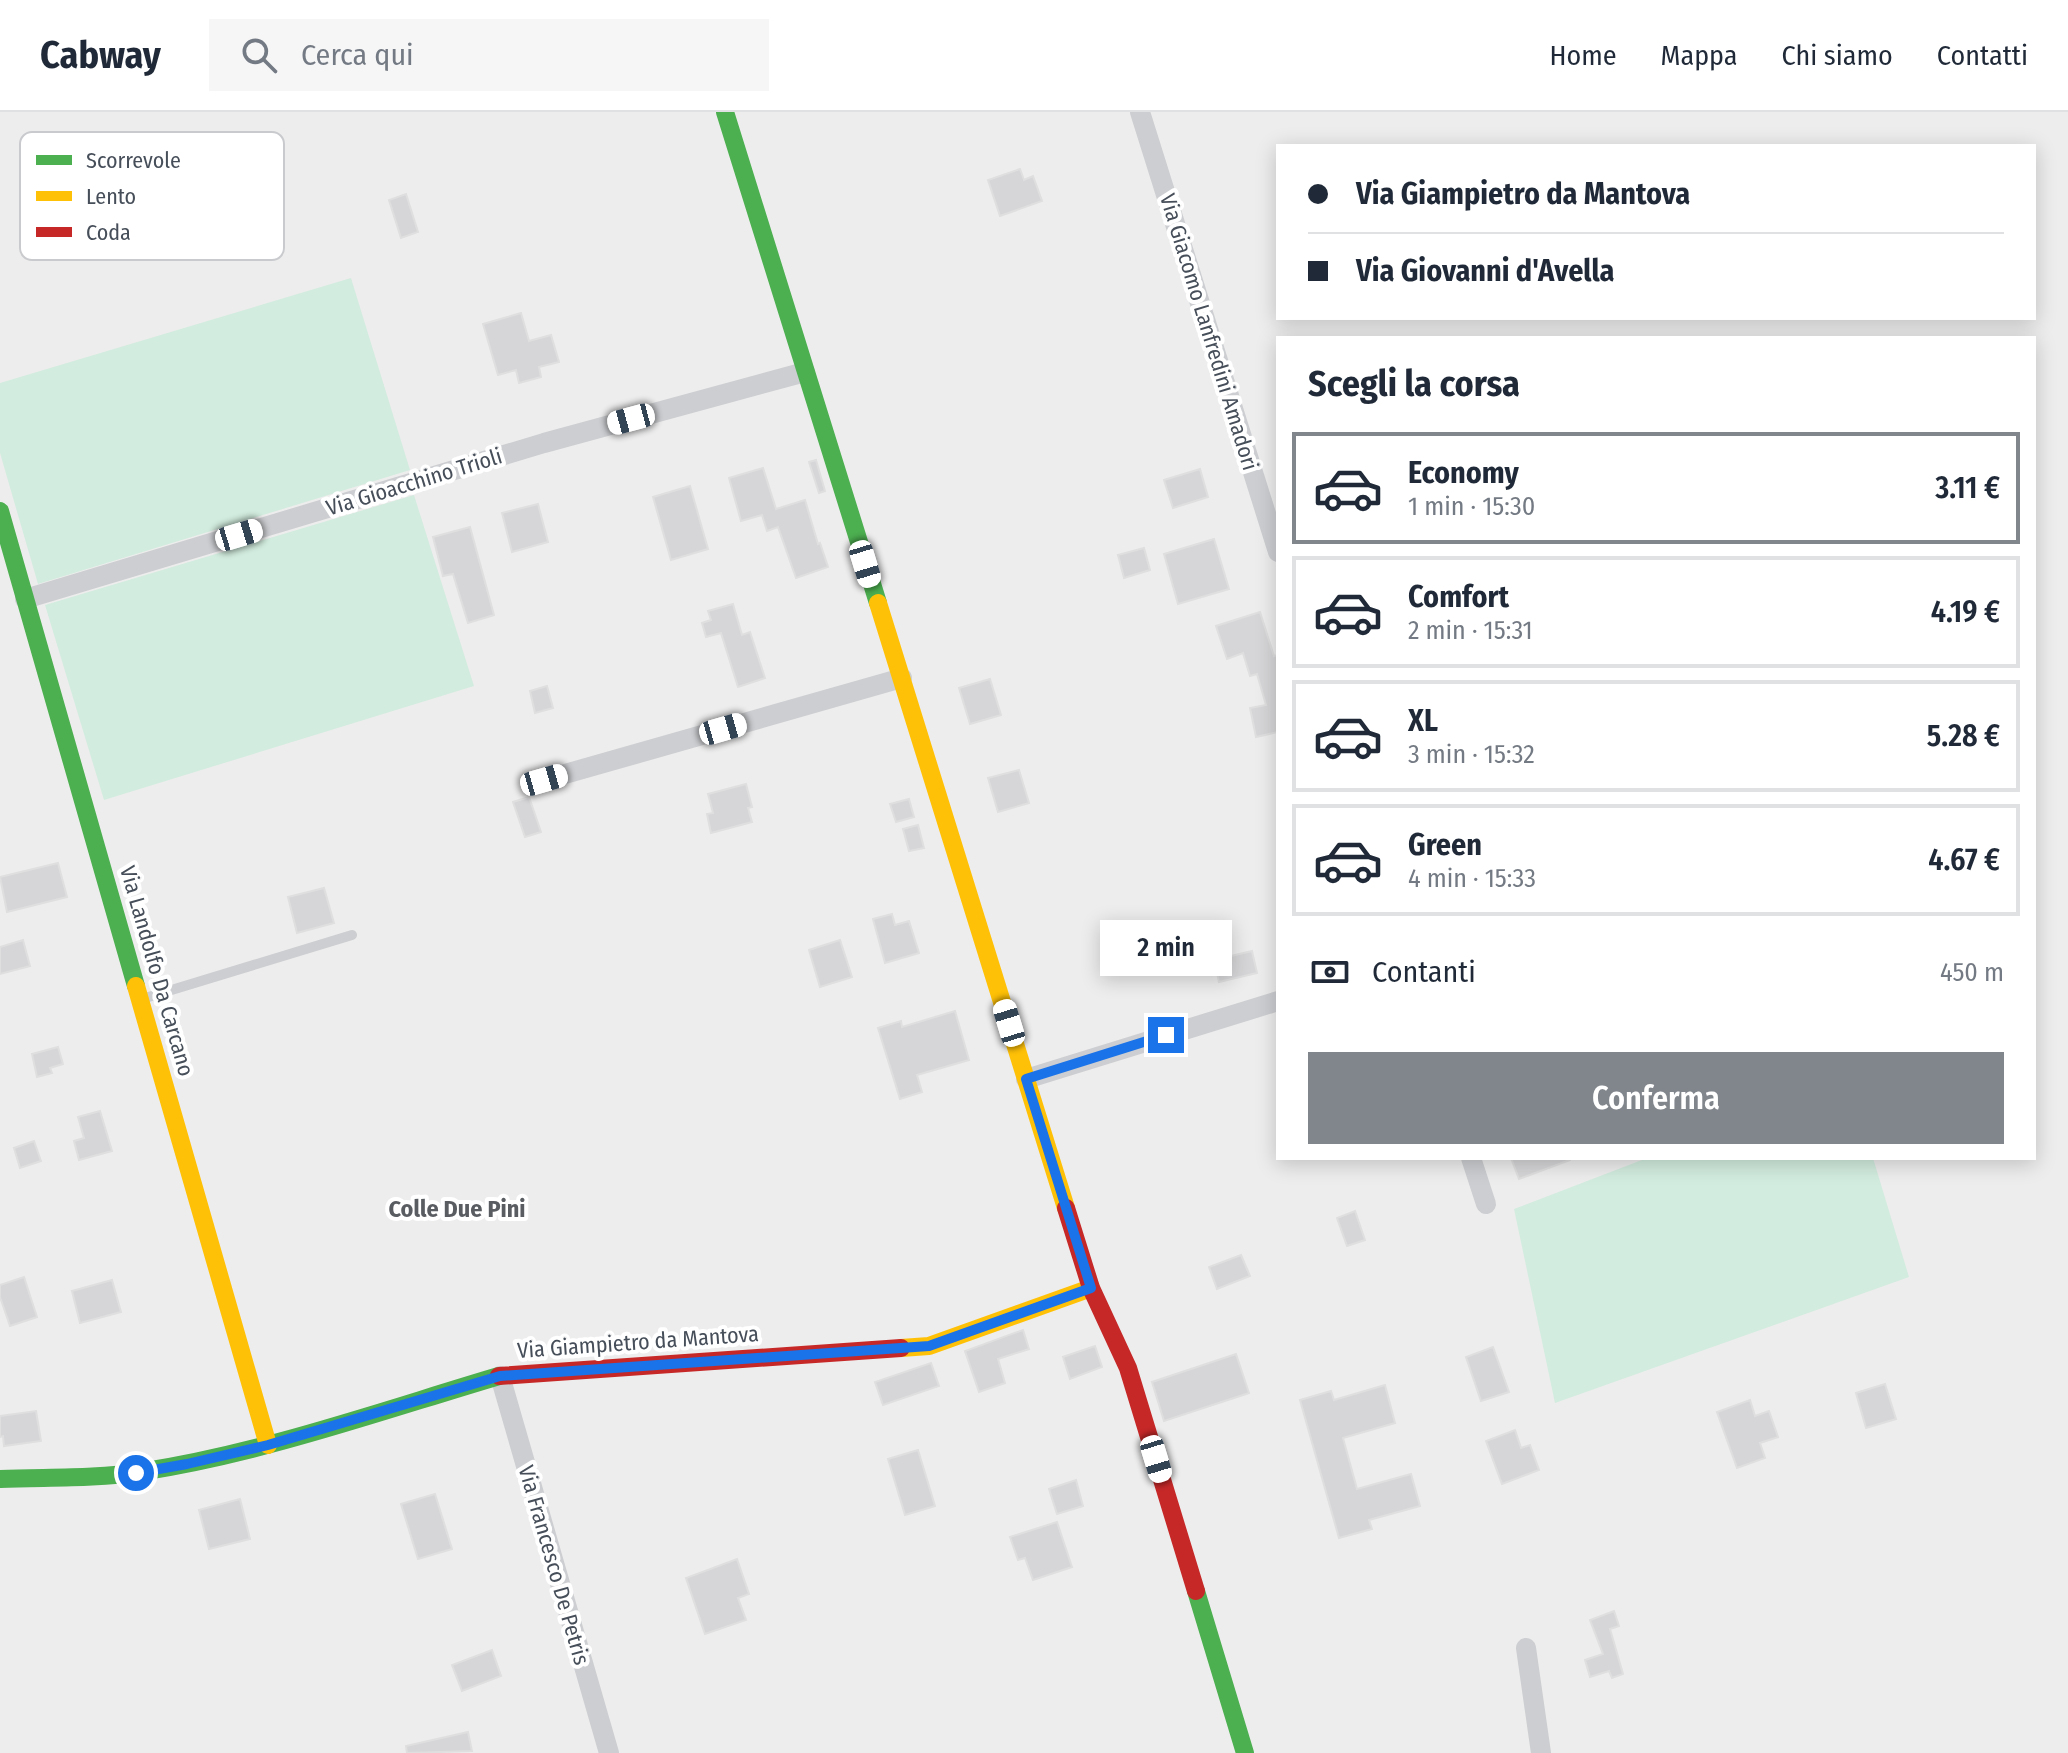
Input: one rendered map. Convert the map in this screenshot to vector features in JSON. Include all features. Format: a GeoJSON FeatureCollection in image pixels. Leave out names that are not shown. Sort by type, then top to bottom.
{"type":"FeatureCollection","features":[{"type":"Feature","properties":{"kind":"street"},"geometry":{"type":"LineString","coordinates":[[725,112],[1091,1288],[1128,1368],[1245,1753]]}},
{"type":"Feature","properties":{"kind":"street","name":"Via Giacomo Lanfredini Amadori"},"geometry":{"type":"LineString","coordinates":[[1140,112],[1276,546]]}},
{"type":"Feature","properties":{"kind":"street","name":"Via Gioacchino Trioli"},"geometry":{"type":"LineString","coordinates":[[25,599],[544,443],[805,372]]}},
{"type":"Feature","properties":{"kind":"street","name":"Via Landolfo Da Carcano"},"geometry":{"type":"LineString","coordinates":[[0,511],[268,1445]]}},
{"type":"Feature","properties":{"kind":"street"},"geometry":{"type":"LineString","coordinates":[[544,780],[902,678]]}},
{"type":"Feature","properties":{"kind":"street"},"geometry":{"type":"LineString","coordinates":[[1026,1079],[1276,1002]]}},
{"type":"Feature","properties":{"kind":"street"},"geometry":{"type":"LineString","coordinates":[[1472,1160],[1486,1204]]}},
{"type":"Feature","properties":{"kind":"street","name":"Via Giampietro da Mantova"},"geometry":{"type":"LineString","coordinates":[[0,1479],[136,1473],[187,1464],[268,1445],[500,1376],[915,1348],[946,1342],[1091,1288]]}},
{"type":"Feature","properties":{"kind":"street","name":"Via Francesco De Petris"},"geometry":{"type":"LineString","coordinates":[[500,1376],[609,1753]]}},
{"type":"Feature","properties":{"kind":"street"},"geometry":{"type":"LineString","coordinates":[[1526,1648],[1541,1753]]}},
{"type":"Feature","properties":{"kind":"lane"},"geometry":{"type":"LineString","coordinates":[[140,999],[352,935]]}},
{"type":"Feature","properties":{"kind":"green space"},"geometry":{"type":"Polygon","coordinates":[[[351,278],[410,470],[38,584],[0,453],[0,383],[351,278]]]}},
{"type":"Feature","properties":{"kind":"green space"},"geometry":{"type":"Polygon","coordinates":[[[414,495],[474,686],[104,800],[45,605],[414,495]]]}},
{"type":"Feature","properties":{"kind":"green space"},"geometry":{"type":"Polygon","coordinates":[[[1642,1160],[1874,1160],[1909,1277],[1555,1403],[1514,1209],[1642,1160]]]}},
{"type":"Feature","properties":{"kind":"building"},"geometry":{"type":"Polygon","coordinates":[[[1020,169],[1024,180],[1033,176],[1042,201],[1000,216],[988,180],[1020,169]]]}},
{"type":"Feature","properties":{"kind":"building"},"geometry":{"type":"Polygon","coordinates":[[[406,194],[418,232],[401,238],[389,200],[406,194]]]}},
{"type":"Feature","properties":{"kind":"building"},"geometry":{"type":"Polygon","coordinates":[[[521,313],[529,341],[551,335],[559,362],[539,367],[541,377],[519,383],[516,370],[498,375],[483,324],[521,313]]]}},
{"type":"Feature","properties":{"kind":"building"},"geometry":{"type":"Polygon","coordinates":[[[816,460],[825,491],[819,493],[809,462],[816,460]]]}},
{"type":"Feature","properties":{"kind":"building"},"geometry":{"type":"Polygon","coordinates":[[[763,468],[776,509],[805,500],[828,567],[796,578],[778,527],[767,531],[762,515],[741,521],[729,478],[763,468]]]}},
{"type":"Feature","properties":{"kind":"building"},"geometry":{"type":"Polygon","coordinates":[[[1200,469],[1208,497],[1173,508],[1164,480],[1200,469]]]}},
{"type":"Feature","properties":{"kind":"building"},"geometry":{"type":"Polygon","coordinates":[[[690,486],[708,549],[671,560],[653,497],[690,486]]]}},
{"type":"Feature","properties":{"kind":"building"},"geometry":{"type":"Polygon","coordinates":[[[538,504],[548,542],[512,552],[502,513],[538,504]]]}},
{"type":"Feature","properties":{"kind":"building"},"geometry":{"type":"Polygon","coordinates":[[[470,527],[494,615],[468,623],[453,574],[443,576],[433,537],[470,527]]]}},
{"type":"Feature","properties":{"kind":"building"},"geometry":{"type":"Polygon","coordinates":[[[1214,539],[1229,589],[1178,604],[1164,554],[1214,539]]]}},
{"type":"Feature","properties":{"kind":"building"},"geometry":{"type":"Polygon","coordinates":[[[1144,548],[1150,570],[1124,578],[1118,555],[1144,548]]]}},
{"type":"Feature","properties":{"kind":"building"},"geometry":{"type":"Polygon","coordinates":[[[733,604],[742,635],[750,632],[765,678],[738,687],[721,633],[706,637],[702,623],[711,620],[708,611],[733,604]]]}},
{"type":"Feature","properties":{"kind":"building"},"geometry":{"type":"Polygon","coordinates":[[[1260,612],[1276,656],[1276,732],[1256,737],[1250,708],[1266,705],[1257,674],[1250,676],[1243,653],[1227,659],[1216,626],[1260,612]]]}},
{"type":"Feature","properties":{"kind":"building"},"geometry":{"type":"Polygon","coordinates":[[[990,679],[1001,715],[970,724],[959,688],[990,679]]]}},
{"type":"Feature","properties":{"kind":"building"},"geometry":{"type":"Polygon","coordinates":[[[547,686],[553,708],[535,713],[530,691],[547,686]]]}},
{"type":"Feature","properties":{"kind":"building"},"geometry":{"type":"Polygon","coordinates":[[[1019,770],[1029,803],[998,812],[988,778],[1019,770]]]}},
{"type":"Feature","properties":{"kind":"building"},"geometry":{"type":"Polygon","coordinates":[[[746,784],[752,822],[711,833],[707,814],[713,813],[708,794],[746,784]]]}},
{"type":"Feature","properties":{"kind":"building"},"geometry":{"type":"Polygon","coordinates":[[[529,797],[541,832],[525,837],[513,802],[529,797]]]}},
{"type":"Feature","properties":{"kind":"building"},"geometry":{"type":"Polygon","coordinates":[[[909,799],[914,817],[896,822],[890,804],[909,799]]]}},
{"type":"Feature","properties":{"kind":"building"},"geometry":{"type":"Polygon","coordinates":[[[918,825],[924,848],[909,851],[903,829],[918,825]]]}},
{"type":"Feature","properties":{"kind":"building"},"geometry":{"type":"Polygon","coordinates":[[[58,863],[67,897],[7,912],[0,877],[58,863]]]}},
{"type":"Feature","properties":{"kind":"building"},"geometry":{"type":"Polygon","coordinates":[[[324,888],[334,923],[297,933],[288,897],[324,888]]]}},
{"type":"Feature","properties":{"kind":"building"},"geometry":{"type":"Polygon","coordinates":[[[892,914],[895,925],[909,921],[919,953],[885,963],[873,919],[892,914]]]}},
{"type":"Feature","properties":{"kind":"building"},"geometry":{"type":"Polygon","coordinates":[[[23,940],[30,966],[0,974],[0,947],[23,940]]]}},
{"type":"Feature","properties":{"kind":"building"},"geometry":{"type":"Polygon","coordinates":[[[840,940],[852,977],[820,987],[809,950],[840,940]]]}},
{"type":"Feature","properties":{"kind":"building"},"geometry":{"type":"Polygon","coordinates":[[[1252,951],[1257,973],[1219,982],[1214,960],[1252,951]]]}},
{"type":"Feature","properties":{"kind":"building"},"geometry":{"type":"Polygon","coordinates":[[[955,1011],[969,1060],[917,1075],[922,1092],[900,1099],[878,1028],[901,1021],[902,1027],[955,1011]]]}},
{"type":"Feature","properties":{"kind":"building"},"geometry":{"type":"Polygon","coordinates":[[[58,1047],[63,1064],[50,1068],[52,1073],[37,1077],[32,1054],[58,1047]]]}},
{"type":"Feature","properties":{"kind":"building"},"geometry":{"type":"Polygon","coordinates":[[[100,1111],[112,1151],[79,1160],[74,1141],[84,1138],[78,1117],[100,1111]]]}},
{"type":"Feature","properties":{"kind":"building"},"geometry":{"type":"Polygon","coordinates":[[[34,1141],[41,1161],[20,1168],[14,1148],[34,1141]]]}},
{"type":"Feature","properties":{"kind":"building"},"geometry":{"type":"Polygon","coordinates":[[[1512,1160],[1570,1160],[1519,1179],[1512,1160]]]}},
{"type":"Feature","properties":{"kind":"building"},"geometry":{"type":"Polygon","coordinates":[[[1355,1211],[1365,1240],[1347,1246],[1337,1218],[1355,1211]]]}},
{"type":"Feature","properties":{"kind":"building"},"geometry":{"type":"Polygon","coordinates":[[[1241,1255],[1250,1276],[1217,1289],[1209,1267],[1241,1255]]]}},
{"type":"Feature","properties":{"kind":"building"},"geometry":{"type":"Polygon","coordinates":[[[24,1277],[37,1317],[10,1326],[0,1297],[0,1285],[24,1277]]]}},
{"type":"Feature","properties":{"kind":"building"},"geometry":{"type":"Polygon","coordinates":[[[112,1280],[121,1312],[80,1323],[72,1291],[112,1280]]]}},
{"type":"Feature","properties":{"kind":"building"},"geometry":{"type":"Polygon","coordinates":[[[1023,1330],[1029,1349],[998,1359],[1005,1383],[979,1392],[965,1351],[1023,1330]]]}},
{"type":"Feature","properties":{"kind":"building"},"geometry":{"type":"Polygon","coordinates":[[[1095,1346],[1102,1367],[1070,1379],[1063,1357],[1095,1346]]]}},
{"type":"Feature","properties":{"kind":"building"},"geometry":{"type":"Polygon","coordinates":[[[1493,1347],[1509,1392],[1481,1401],[1466,1357],[1493,1347]]]}},
{"type":"Feature","properties":{"kind":"building"},"geometry":{"type":"Polygon","coordinates":[[[1236,1354],[1249,1393],[1164,1421],[1152,1382],[1236,1354]]]}},
{"type":"Feature","properties":{"kind":"building"},"geometry":{"type":"Polygon","coordinates":[[[931,1363],[939,1386],[883,1405],[875,1382],[931,1363]]]}},
{"type":"Feature","properties":{"kind":"building"},"geometry":{"type":"Polygon","coordinates":[[[1885,1384],[1896,1419],[1866,1428],[1856,1393],[1885,1384]]]}},
{"type":"Feature","properties":{"kind":"building"},"geometry":{"type":"Polygon","coordinates":[[[1385,1385],[1395,1423],[1343,1438],[1357,1489],[1411,1474],[1420,1506],[1369,1520],[1372,1529],[1339,1538],[1300,1400],[1331,1391],[1334,1400],[1385,1385]]]}},
{"type":"Feature","properties":{"kind":"building"},"geometry":{"type":"Polygon","coordinates":[[[1750,1400],[1755,1416],[1769,1411],[1778,1437],[1760,1443],[1765,1458],[1737,1468],[1717,1412],[1750,1400]]]}},
{"type":"Feature","properties":{"kind":"building"},"geometry":{"type":"Polygon","coordinates":[[[36,1411],[41,1441],[4,1446],[3,1436],[0,1437],[0,1416],[36,1411]]]}},
{"type":"Feature","properties":{"kind":"building"},"geometry":{"type":"Polygon","coordinates":[[[1515,1430],[1521,1448],[1530,1445],[1539,1470],[1502,1484],[1486,1441],[1515,1430]]]}},
{"type":"Feature","properties":{"kind":"building"},"geometry":{"type":"Polygon","coordinates":[[[918,1450],[935,1506],[905,1515],[888,1459],[918,1450]]]}},
{"type":"Feature","properties":{"kind":"building"},"geometry":{"type":"Polygon","coordinates":[[[1076,1480],[1083,1506],[1057,1514],[1049,1489],[1076,1480]]]}},
{"type":"Feature","properties":{"kind":"building"},"geometry":{"type":"Polygon","coordinates":[[[435,1494],[452,1549],[418,1559],[401,1504],[435,1494]]]}},
{"type":"Feature","properties":{"kind":"building"},"geometry":{"type":"Polygon","coordinates":[[[240,1499],[250,1539],[209,1549],[199,1510],[240,1499]]]}},
{"type":"Feature","properties":{"kind":"building"},"geometry":{"type":"Polygon","coordinates":[[[1057,1522],[1072,1567],[1033,1580],[1025,1558],[1018,1560],[1010,1537],[1057,1522]]]}},
{"type":"Feature","properties":{"kind":"building"},"geometry":{"type":"Polygon","coordinates":[[[737,1559],[749,1594],[738,1598],[746,1620],[705,1634],[686,1578],[737,1559]]]}},
{"type":"Feature","properties":{"kind":"building"},"geometry":{"type":"Polygon","coordinates":[[[1614,1611],[1619,1626],[1610,1629],[1623,1674],[1612,1678],[1609,1671],[1590,1677],[1585,1660],[1603,1654],[1590,1620],[1614,1611]]]}},
{"type":"Feature","properties":{"kind":"building"},"geometry":{"type":"Polygon","coordinates":[[[492,1650],[501,1676],[462,1691],[452,1665],[492,1650]]]}},
{"type":"Feature","properties":{"kind":"building"},"geometry":{"type":"Polygon","coordinates":[[[468,1732],[472,1751],[407,1753],[406,1746],[468,1732]]]}},
{"type":"Feature","properties":{"kind":"traffic: fast"},"geometry":{"type":"LineString","coordinates":[[725,112],[878,603]]}},
{"type":"Feature","properties":{"kind":"traffic: fast"},"geometry":{"type":"LineString","coordinates":[[0,511],[136,986]]}},
{"type":"Feature","properties":{"kind":"traffic: fast"},"geometry":{"type":"LineString","coordinates":[[0,1479],[106,1476],[186,1464],[321,1430],[499,1376]]}},
{"type":"Feature","properties":{"kind":"traffic: fast"},"geometry":{"type":"LineString","coordinates":[[1196,1591],[1245,1753]]}},
{"type":"Feature","properties":{"kind":"traffic: slow"},"geometry":{"type":"LineString","coordinates":[[878,603],[1066,1208]]}},
{"type":"Feature","properties":{"kind":"traffic: slow"},"geometry":{"type":"LineString","coordinates":[[136,986],[268,1445]]}},
{"type":"Feature","properties":{"kind":"traffic: slow"},"geometry":{"type":"LineString","coordinates":[[901,1348],[929,1346],[1091,1288]]}},
{"type":"Feature","properties":{"kind":"traffic: jam"},"geometry":{"type":"LineString","coordinates":[[1066,1208],[1091,1288],[1128,1368],[1196,1591]]}},
{"type":"Feature","properties":{"kind":"traffic: jam"},"geometry":{"type":"LineString","coordinates":[[499,1376],[901,1348]]}},
{"type":"Feature","properties":{"kind":"district","name":"Colle Due Pini"},"geometry":{"type":"Point","coordinates":[457,1209]}},
{"type":"Feature","properties":{"kind":"route"},"geometry":{"type":"LineString","coordinates":[[136,1473],[268,1445],[500,1376],[929,1346],[1091,1288],[1026,1079],[1166,1035]]}}]}
